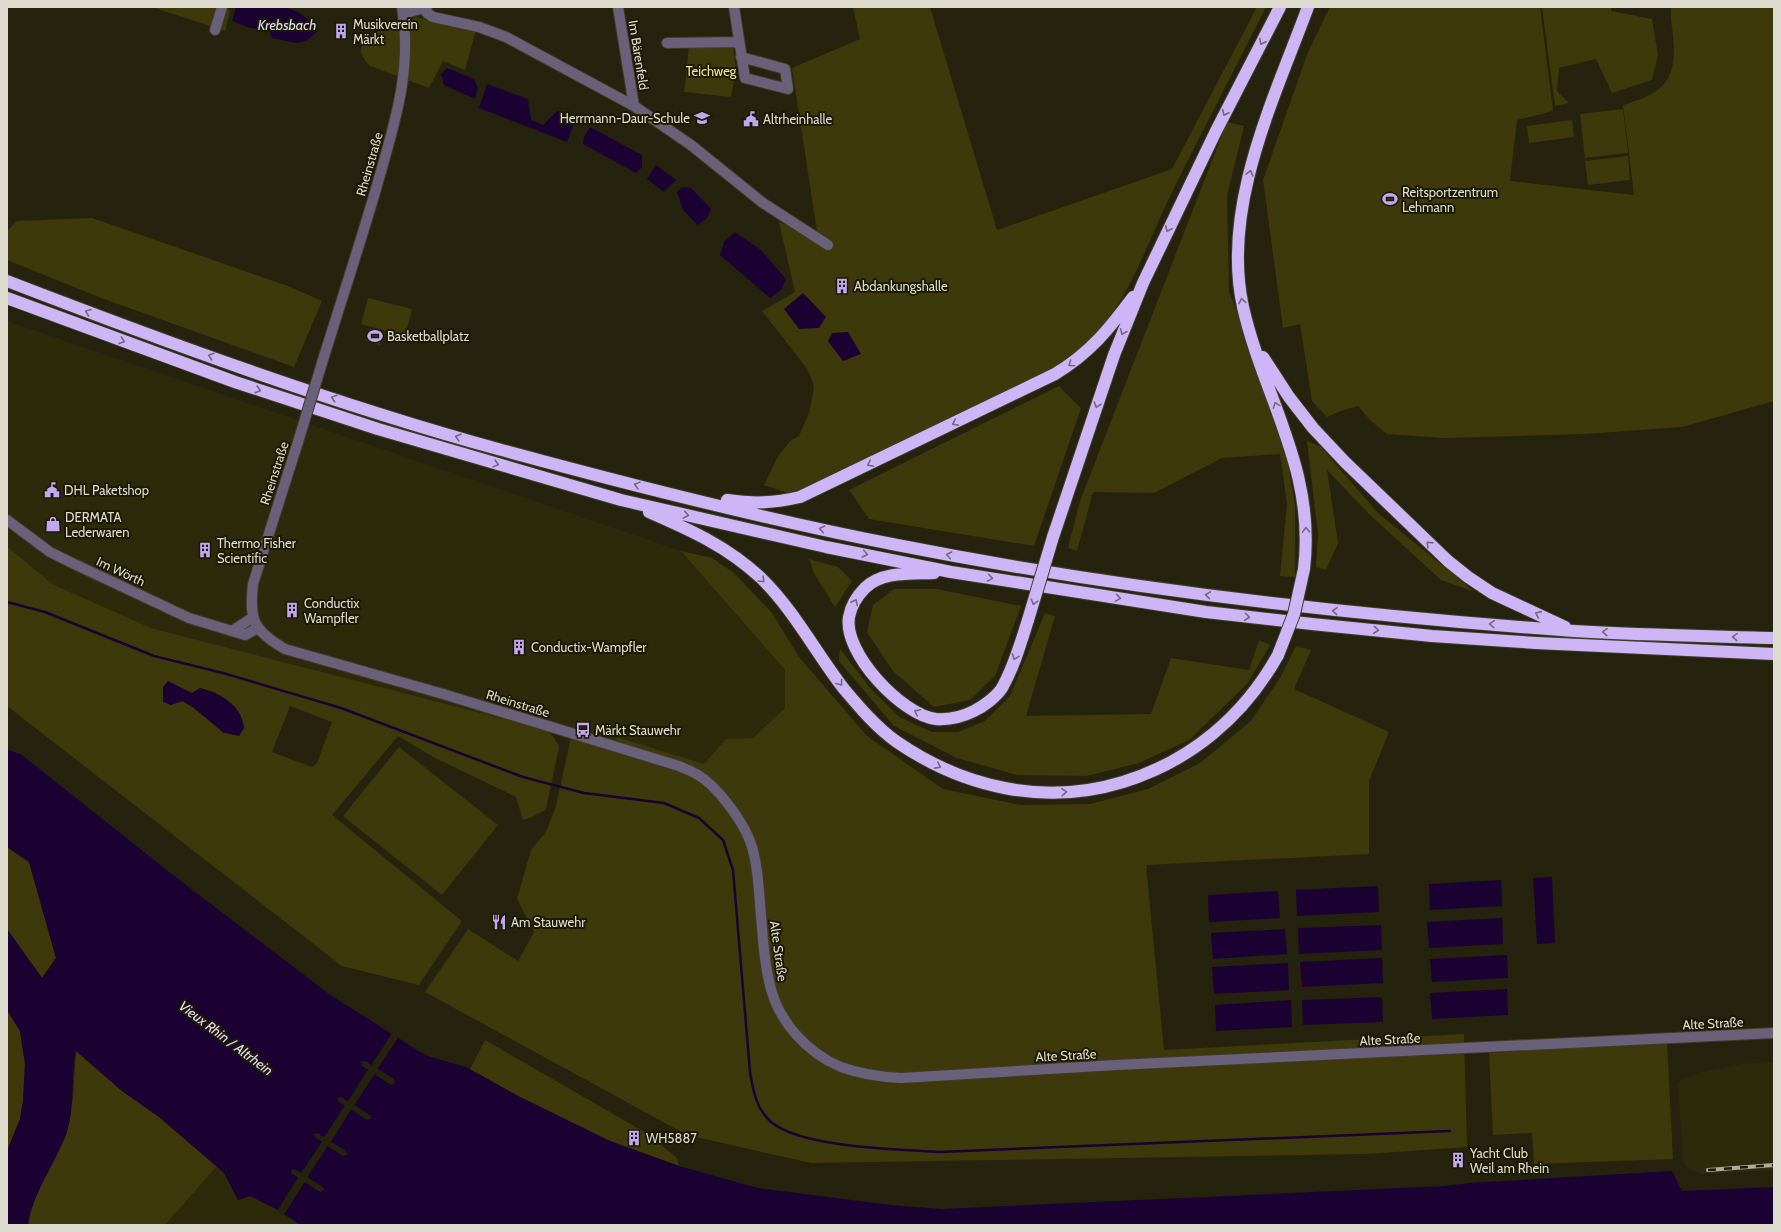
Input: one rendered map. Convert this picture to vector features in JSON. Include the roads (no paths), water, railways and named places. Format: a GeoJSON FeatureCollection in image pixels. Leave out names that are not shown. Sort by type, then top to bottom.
{"type":"FeatureCollection","features":[{"type":"Feature","properties":{"kind":"highway"},"geometry":{"type":"LineString","coordinates":[[952,572],[895,575],[882,578],[866,587],[855,601],[849,618],[851,634],[857,650],[881,683],[894,697],[907,707],[935,719],[950,719],[964,716],[980,708],[1001,688],[1012,665],[1028,620],[1053,537],[1114,355],[1143,283],[1216,131],[1280,7]]}},
{"type":"Feature","properties":{"kind":"highway"},"geometry":{"type":"LineString","coordinates":[[621,500],[700,534],[732,555],[762,579],[799,626],[844,688],[870,718],[897,741],[950,773],[1002,788],[1030,792],[1057,793],[1080,791],[1116,784],[1138,777],[1164,766],[1189,752],[1212,736],[1233,717],[1251,696],[1278,654],[1294,614],[1304,569],[1307,532],[1299,475],[1284,426],[1251,339],[1238,274],[1239,232],[1245,191],[1265,122],[1308,7]]}},
{"type":"Feature","properties":{"kind":"highway"},"geometry":{"type":"LineString","coordinates":[[7,281],[128,328],[386,415],[495,448],[688,498],[804,526],[896,545],[1117,583],[1316,609],[1573,631],[1774,638]]}},
{"type":"Feature","properties":{"kind":"highway"},"geometry":{"type":"LineString","coordinates":[[688,498],[752,503],[777,503],[800,497],[821,488],[1049,377],[1072,363],[1100,338],[1143,283]]}},
{"type":"Feature","properties":{"kind":"highway"},"geometry":{"type":"LineString","coordinates":[[7,298],[242,384],[378,429],[621,500],[796,540],[952,572],[1206,612],[1319,625],[1432,636],[1536,643],[1774,654]]}},
{"type":"Feature","properties":{"kind":"highway"},"geometry":{"type":"LineString","coordinates":[[1251,339],[1289,397],[1313,428],[1345,462],[1430,546],[1468,577],[1511,603],[1573,631]]}},
{"type":"Feature","properties":{"kind":"street"},"geometry":{"type":"LineString","coordinates":[[215,30],[222,7]]}},
{"type":"Feature","properties":{"kind":"street","name":"Im Bärenfeld"},"geometry":{"type":"LineString","coordinates":[[618,7],[634,106]]}},
{"type":"Feature","properties":{"kind":"street"},"geometry":{"type":"LineString","coordinates":[[734,7],[741,57],[745,78],[788,89],[785,69],[741,57]]}},
{"type":"Feature","properties":{"kind":"street"},"geometry":{"type":"LineString","coordinates":[[402,11],[426,8],[427,13],[433,17],[479,27],[506,37],[634,106],[691,145],[763,203],[828,245]]}},
{"type":"Feature","properties":{"kind":"street","name":"Rheinstraße"},"geometry":{"type":"LineString","coordinates":[[402,11],[404,69],[399,109],[370,209],[253,584],[250,605],[252,618],[267,639],[284,649],[443,694],[567,732]]}},
{"type":"Feature","properties":{"kind":"street"},"geometry":{"type":"LineString","coordinates":[[667,43],[739,42]]}},
{"type":"Feature","properties":{"kind":"street","name":"Im Wörth"},"geometry":{"type":"LineString","coordinates":[[7,520],[50,552],[189,618],[214,627],[245,635],[258,628]]}},
{"type":"Feature","properties":{"kind":"street"},"geometry":{"type":"LineString","coordinates":[[232,631],[252,618]]}},
{"type":"Feature","properties":{"kind":"street","name":"Alte Straße"},"geometry":{"type":"LineString","coordinates":[[567,732],[686,769],[699,775],[728,805],[742,824],[750,843],[760,897],[765,960],[770,986],[776,1002],[786,1021],[810,1048],[841,1067],[859,1072],[878,1076],[901,1078],[1116,1065],[1774,1033]]}},
{"type":"Feature","properties":{"kind":"water","name":"Krebsbach"},"geometry":{"type":"Polygon","coordinates":[[[236,7],[284,7],[305,17],[318,31],[312,37],[297,43],[272,38],[269,30],[250,28],[232,21],[236,7]]]}},
{"type":"Feature","properties":{"kind":"water"},"geometry":{"type":"Polygon","coordinates":[[[447,68],[474,79],[478,88],[475,99],[444,85],[441,74],[447,68]]]}},
{"type":"Feature","properties":{"kind":"water"},"geometry":{"type":"Polygon","coordinates":[[[487,84],[528,99],[531,120],[543,125],[557,111],[577,117],[567,142],[479,108],[487,84]]]}},
{"type":"Feature","properties":{"kind":"water"},"geometry":{"type":"Polygon","coordinates":[[[590,127],[642,155],[642,167],[636,173],[583,144],[584,137],[590,127]]]}},
{"type":"Feature","properties":{"kind":"water"},"geometry":{"type":"Polygon","coordinates":[[[656,165],[676,180],[664,192],[647,179],[656,165]]]}},
{"type":"Feature","properties":{"kind":"water"},"geometry":{"type":"Polygon","coordinates":[[[682,187],[691,188],[711,209],[707,218],[698,225],[683,210],[677,192],[682,187]]]}},
{"type":"Feature","properties":{"kind":"water"},"geometry":{"type":"Polygon","coordinates":[[[735,232],[761,250],[786,279],[781,290],[770,298],[720,255],[724,242],[735,232]]]}},
{"type":"Feature","properties":{"kind":"water"},"geometry":{"type":"Polygon","coordinates":[[[803,293],[826,317],[819,328],[799,329],[784,309],[803,293]]]}},
{"type":"Feature","properties":{"kind":"water"},"geometry":{"type":"Polygon","coordinates":[[[848,332],[861,354],[843,361],[828,341],[832,333],[848,332]]]}},
{"type":"Feature","properties":{"kind":"water"},"geometry":{"type":"Polygon","coordinates":[[[168,681],[192,693],[200,688],[223,697],[235,707],[242,720],[244,728],[239,736],[224,733],[194,708],[183,701],[171,705],[163,702],[163,687],[168,681]]]}},
{"type":"Feature","properties":{"kind":"water","name":"Vieux Rhin / Altrhein"},"geometry":{"type":"Polygon","coordinates":[[[7,749],[22,755],[169,872],[329,994],[417,1050],[428,1056],[466,1067],[520,1097],[610,1141],[679,1166],[758,1188],[890,1205],[942,1209],[1444,1186],[1470,1183],[1672,1171],[1682,1191],[1774,1187],[1774,1225],[300,1225],[278,1210],[250,1196],[238,1200],[224,1173],[159,1117],[122,1091],[76,1051],[73,1072],[71,1116],[65,1137],[34,1202],[28,1225],[7,1225],[7,1151],[20,1119],[23,1101],[25,1064],[20,1031],[7,1010],[7,929],[42,978],[56,958],[29,862],[7,847],[7,749]],[[365,1061],[361,1062],[362,1066],[391,1085],[395,1083],[394,1079],[365,1061]],[[341,1097],[338,1098],[338,1101],[367,1120],[371,1119],[370,1115],[341,1097]],[[317,1133],[314,1134],[315,1137],[343,1156],[347,1155],[346,1151],[317,1133]],[[294,1169],[291,1170],[291,1173],[320,1192],[324,1190],[323,1187],[294,1169]]]}},
{"type":"Feature","properties":{"kind":"water"},"geometry":{"type":"Polygon","coordinates":[[[1552,877],[1555,943],[1537,944],[1533,878],[1552,877]]]}},
{"type":"Feature","properties":{"kind":"water"},"geometry":{"type":"Polygon","coordinates":[[[1501,880],[1502,906],[1430,910],[1429,884],[1501,880]]]}},
{"type":"Feature","properties":{"kind":"water"},"geometry":{"type":"Polygon","coordinates":[[[1378,886],[1379,912],[1297,916],[1296,890],[1378,886]]]}},
{"type":"Feature","properties":{"kind":"water"},"geometry":{"type":"Polygon","coordinates":[[[1278,891],[1280,918],[1209,922],[1208,895],[1278,891]]]}},
{"type":"Feature","properties":{"kind":"water"},"geometry":{"type":"Polygon","coordinates":[[[1502,918],[1503,944],[1429,948],[1427,922],[1502,918]]]}},
{"type":"Feature","properties":{"kind":"water"},"geometry":{"type":"Polygon","coordinates":[[[1381,925],[1382,950],[1299,954],[1298,928],[1381,925]]]}},
{"type":"Feature","properties":{"kind":"water"},"geometry":{"type":"Polygon","coordinates":[[[1285,929],[1287,954],[1213,959],[1211,933],[1285,929]]]}},
{"type":"Feature","properties":{"kind":"water"},"geometry":{"type":"Polygon","coordinates":[[[1507,955],[1508,978],[1432,982],[1430,959],[1507,955]]]}},
{"type":"Feature","properties":{"kind":"water"},"geometry":{"type":"Polygon","coordinates":[[[1382,958],[1383,983],[1302,987],[1300,962],[1382,958]]]}},
{"type":"Feature","properties":{"kind":"water"},"geometry":{"type":"Polygon","coordinates":[[[1288,963],[1289,990],[1214,994],[1212,967],[1288,963]]]}},
{"type":"Feature","properties":{"kind":"water"},"geometry":{"type":"Polygon","coordinates":[[[1507,989],[1508,1015],[1432,1019],[1430,993],[1507,989]]]}},
{"type":"Feature","properties":{"kind":"water"},"geometry":{"type":"Polygon","coordinates":[[[1382,997],[1383,1022],[1303,1025],[1302,1000],[1382,997]]]}},
{"type":"Feature","properties":{"kind":"water"},"geometry":{"type":"Polygon","coordinates":[[[1291,1000],[1292,1027],[1216,1031],[1215,1005],[1291,1000]]]}},
{"type":"Feature","properties":{"kind":"waterway"},"geometry":{"type":"LineString","coordinates":[[7,602],[45,612],[154,656],[223,673],[341,708],[523,777],[584,793],[664,803],[699,818],[723,840],[733,870],[750,1072],[754,1092],[756,1099],[766,1117],[771,1122],[786,1131],[805,1137],[851,1146],[939,1152],[1450,1131]]}},
{"type":"Feature","properties":{"kind":"railway"},"geometry":{"type":"LineString","coordinates":[[1708,1170],[1774,1165]]}},
{"type":"Feature","properties":{"kind":"place","name":"Musikverein Märkt"},"geometry":{"type":"Point","coordinates":[341,31]}},
{"type":"Feature","properties":{"kind":"place","name":"Herrmann-Daur-Schule"},"geometry":{"type":"Point","coordinates":[702,118]}},
{"type":"Feature","properties":{"kind":"place","name":"Altrheinhalle"},"geometry":{"type":"Point","coordinates":[751,119]}},
{"type":"Feature","properties":{"kind":"place","name":"Reitsportzentrum Lehmann"},"geometry":{"type":"Point","coordinates":[1390,199]}},
{"type":"Feature","properties":{"kind":"place","name":"Abdankungshalle"},"geometry":{"type":"Point","coordinates":[842,286]}},
{"type":"Feature","properties":{"kind":"place","name":"Basketballplatz"},"geometry":{"type":"Point","coordinates":[375,336]}},
{"type":"Feature","properties":{"kind":"place","name":"DHL Paketshop"},"geometry":{"type":"Point","coordinates":[52,490]}},
{"type":"Feature","properties":{"kind":"place","name":"DERMATA Lederwaren"},"geometry":{"type":"Point","coordinates":[53,524]}},
{"type":"Feature","properties":{"kind":"place","name":"Thermo Fisher Scientific"},"geometry":{"type":"Point","coordinates":[205,550]}},
{"type":"Feature","properties":{"kind":"place","name":"Conductix Wampfler"},"geometry":{"type":"Point","coordinates":[292,610]}},
{"type":"Feature","properties":{"kind":"place","name":"Conductix-Wampfler"},"geometry":{"type":"Point","coordinates":[519,647]}},
{"type":"Feature","properties":{"kind":"place","name":"Märkt Stauwehr"},"geometry":{"type":"Point","coordinates":[583,730]}},
{"type":"Feature","properties":{"kind":"place","name":"Am Stauwehr"},"geometry":{"type":"Point","coordinates":[499,922]}},
{"type":"Feature","properties":{"kind":"place","name":"WH5887"},"geometry":{"type":"Point","coordinates":[634,1138]}},
{"type":"Feature","properties":{"kind":"place","name":"Yacht Club Weil am Rhein"},"geometry":{"type":"Point","coordinates":[1458,1160]}},
{"type":"Feature","properties":{"kind":"park label","name":"Teichweg"},"geometry":{"type":"Point","coordinates":[711,71]}}]}
